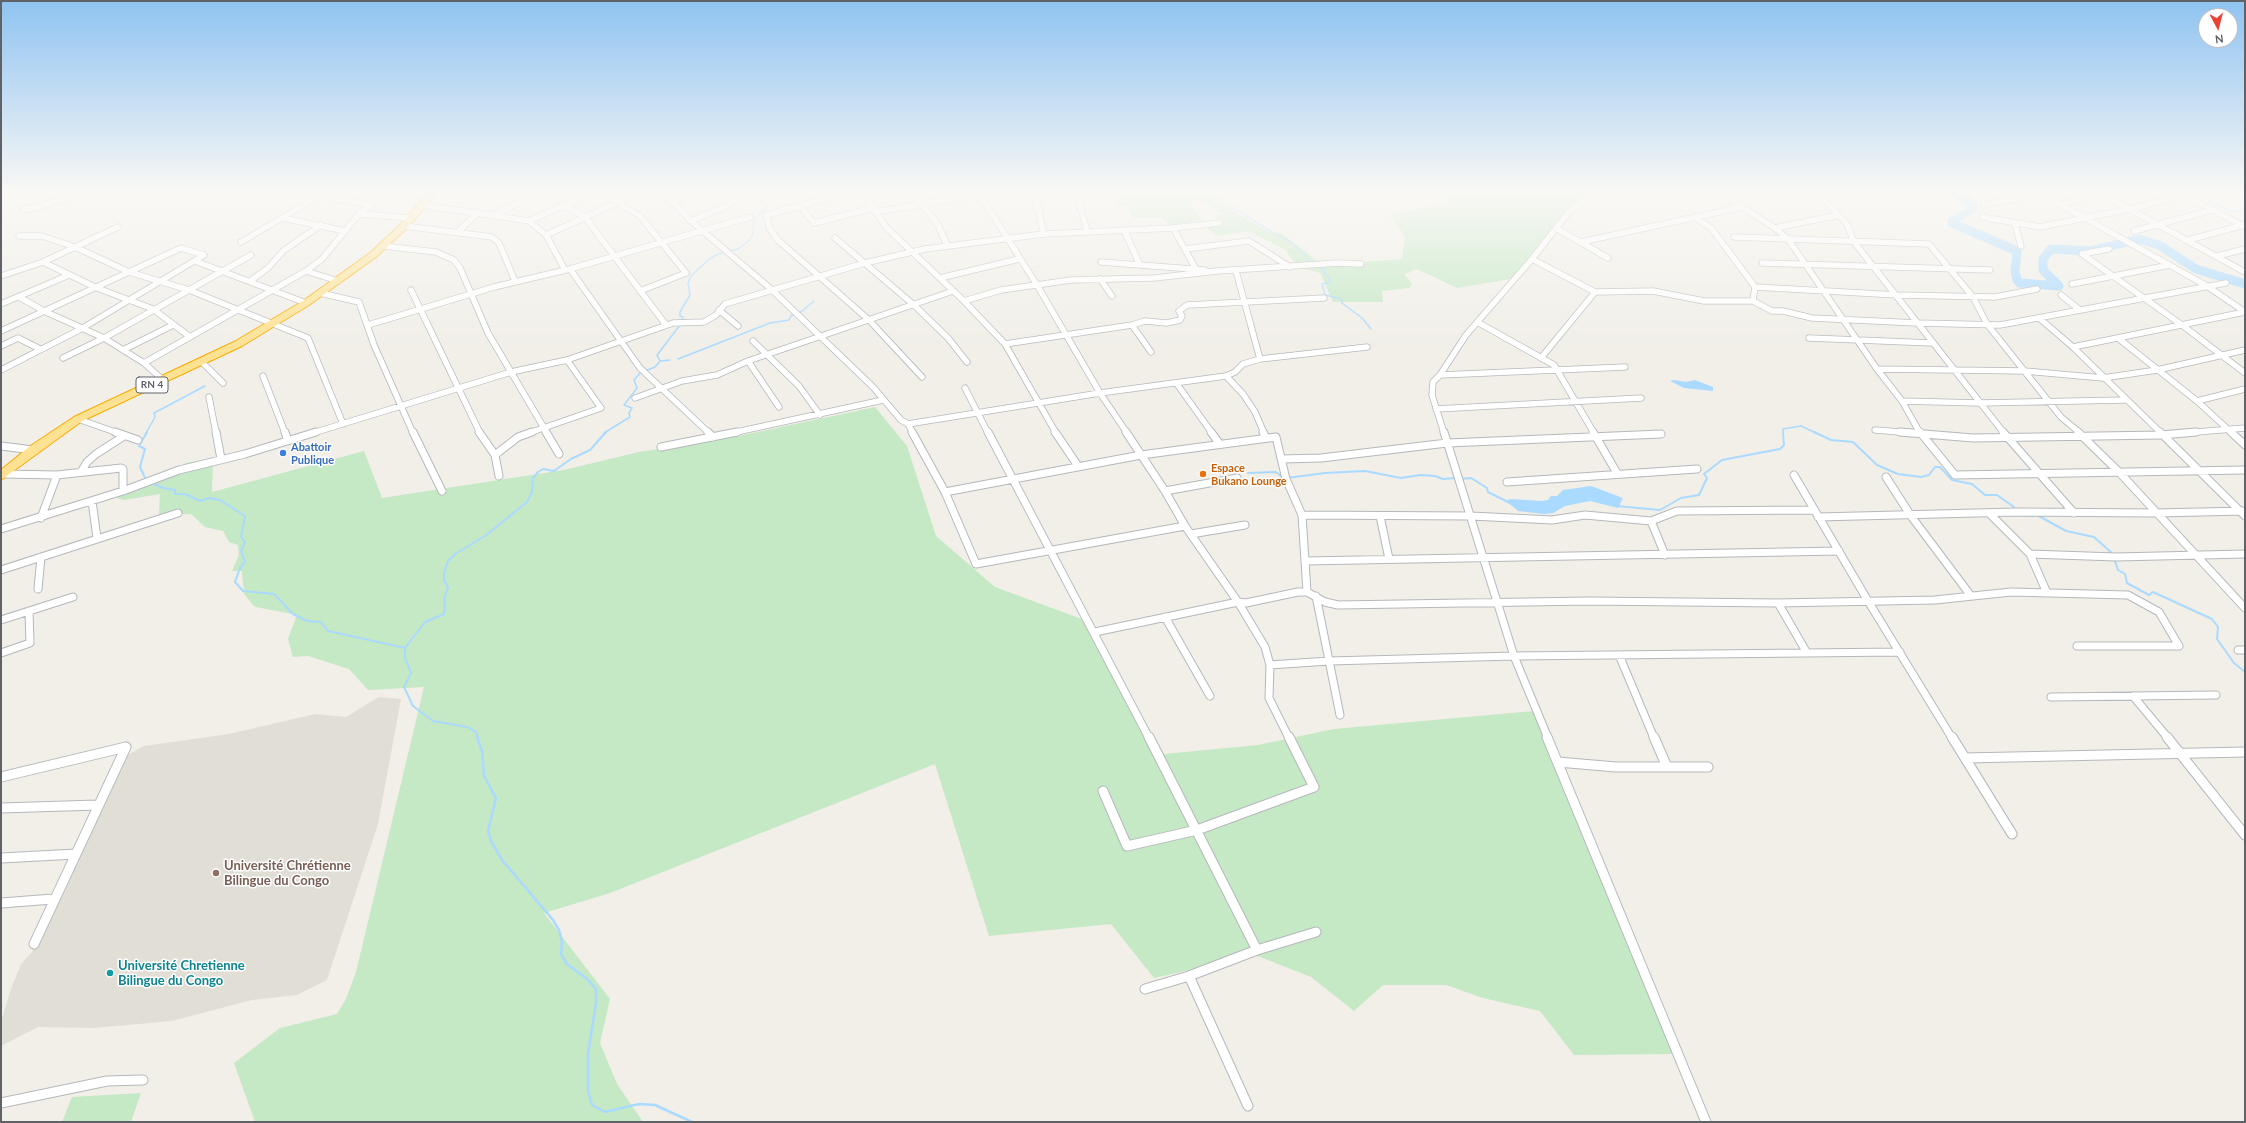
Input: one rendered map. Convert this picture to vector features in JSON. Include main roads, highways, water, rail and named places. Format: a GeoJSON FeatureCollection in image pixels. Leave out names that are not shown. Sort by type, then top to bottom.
{"type":"FeatureCollection","features":[{"type":"Feature","properties":{"kind":"highway","name":"RN 4"},"geometry":{"type":"LineString","coordinates":[[2,475],[33,450],[78,419],[202,362],[274,323],[338,281],[384,244]]}},
{"type":"Feature","properties":{"kind":"water"},"geometry":{"type":"Polygon","coordinates":[[[1674,380],[1686,382],[1695,380],[1713,387],[1713,391],[1684,388],[1670,381],[1674,380]]]}},
{"type":"Feature","properties":{"kind":"water"},"geometry":{"type":"Polygon","coordinates":[[[1591,486],[1623,498],[1618,508],[1590,501],[1565,506],[1553,513],[1544,514],[1518,511],[1506,501],[1510,499],[1548,500],[1551,496],[1557,496],[1563,490],[1591,486]]]}},
{"type":"Feature","properties":{"kind":"waterway"},"geometry":{"type":"LineString","coordinates":[[682,321],[683,317],[680,316],[680,312],[690,295],[688,283],[691,276],[708,260],[718,254],[738,249],[744,244]]}},
{"type":"Feature","properties":{"kind":"waterway"},"geometry":{"type":"LineString","coordinates":[[1293,244],[1313,264]]}},
{"type":"Feature","properties":{"kind":"waterway"},"geometry":{"type":"LineString","coordinates":[[2002,244],[2017,251],[2015,271],[2017,280],[2020,283],[2059,286],[2043,270],[2043,259],[2051,249],[2090,251],[2117,244]]}},
{"type":"Feature","properties":{"kind":"waterway"},"geometry":{"type":"LineString","coordinates":[[2157,244],[2196,269],[2245,284]]}},
{"type":"Feature","properties":{"kind":"waterway"},"geometry":{"type":"LineString","coordinates":[[1317,266],[1322,269],[1331,282],[1322,284],[1325,295],[1341,299],[1342,303],[1362,318],[1371,329]]}},
{"type":"Feature","properties":{"kind":"waterway"},"geometry":{"type":"LineString","coordinates":[[678,359],[770,323],[789,320],[791,316],[801,312],[814,301]]}},
{"type":"Feature","properties":{"kind":"waterway"},"geometry":{"type":"LineString","coordinates":[[660,361],[657,355],[680,325]]}},
{"type":"Feature","properties":{"kind":"waterway"},"geometry":{"type":"LineString","coordinates":[[660,361],[670,360]]}},
{"type":"Feature","properties":{"kind":"waterway"},"geometry":{"type":"LineString","coordinates":[[604,433],[630,417],[629,413],[632,408],[624,405],[637,388],[634,380],[640,373],[655,367],[660,361]]}},
{"type":"Feature","properties":{"kind":"waterway"},"geometry":{"type":"LineString","coordinates":[[146,433],[155,417],[154,413],[205,386]]}},
{"type":"Feature","properties":{"kind":"waterway"},"geometry":{"type":"LineString","coordinates":[[1783,432],[1783,429],[1801,426],[1816,433]]}},
{"type":"Feature","properties":{"kind":"waterway"},"geometry":{"type":"LineString","coordinates":[[146,480],[140,467],[145,449],[139,446],[147,432]]}},
{"type":"Feature","properties":{"kind":"waterway"},"geometry":{"type":"LineString","coordinates":[[405,648],[425,622],[444,614],[445,596],[448,587],[444,580],[444,573],[448,561],[455,554],[485,536],[527,502],[532,492],[533,478],[538,472],[543,469],[554,471],[571,459],[590,450],[606,432]]}},
{"type":"Feature","properties":{"kind":"waterway"},"geometry":{"type":"LineString","coordinates":[[1617,506],[1660,510],[1681,498],[1699,495],[1707,478],[1704,474],[1722,460],[1780,449],[1784,445],[1783,432]]}},
{"type":"Feature","properties":{"kind":"waterway"},"geometry":{"type":"LineString","coordinates":[[1814,432],[1831,440],[1853,442],[1877,465],[1898,474],[1921,477],[1929,475],[1935,467],[1940,467],[1952,480],[1972,484],[1985,495],[1997,495],[2014,507],[2014,510]]}},
{"type":"Feature","properties":{"kind":"waterway"},"geometry":{"type":"LineString","coordinates":[[1287,478],[1325,473],[1365,471],[1401,478],[1420,475],[1435,476],[1443,479],[1456,478]]}},
{"type":"Feature","properties":{"kind":"waterway"},"geometry":{"type":"LineString","coordinates":[[1248,473],[1276,472],[1283,478]]}},
{"type":"Feature","properties":{"kind":"waterway"},"geometry":{"type":"LineString","coordinates":[[1460,479],[1471,478],[1487,488],[1488,492],[1516,506]]}},
{"type":"Feature","properties":{"kind":"waterway"},"geometry":{"type":"LineString","coordinates":[[152,483],[163,488],[175,490],[175,494],[185,494],[200,501],[209,498],[220,500],[245,516],[241,537],[245,542],[241,551],[245,562],[240,568],[235,582],[243,591],[274,594],[293,614],[307,621],[321,622],[328,631],[405,648]]}},
{"type":"Feature","properties":{"kind":"waterway"},"geometry":{"type":"LineString","coordinates":[[2023,515],[2033,516]]}},
{"type":"Feature","properties":{"kind":"waterway"},"geometry":{"type":"LineString","coordinates":[[2037,515],[2066,531],[2094,537],[2113,554]]}},
{"type":"Feature","properties":{"kind":"waterway"},"geometry":{"type":"LineString","coordinates":[[2114,558],[2118,570],[2125,574],[2127,583],[2149,595],[2153,592],[2212,619],[2218,627],[2217,639],[2234,663],[2245,672]]}},
{"type":"Feature","properties":{"kind":"waterway"},"geometry":{"type":"LineString","coordinates":[[405,648],[405,658],[411,673],[404,687],[413,706],[433,721],[467,727],[476,732],[478,738]]}},
{"type":"Feature","properties":{"kind":"waterway"},"geometry":{"type":"LineString","coordinates":[[477,737],[482,751],[484,776],[496,798],[488,831],[491,841],[502,860],[553,920],[559,930],[562,942],[561,954],[567,964],[587,979],[596,989],[596,1003],[588,1054],[588,1091],[592,1105],[605,1112],[639,1104],[655,1105],[692,1122]]}},
{"type":"Feature","properties":{"kind":"place","name":"Abattoir Publique"},"geometry":{"type":"Point","coordinates":[283,453]}},
{"type":"Feature","properties":{"kind":"place","name":"Espace Bukano Lounge"},"geometry":{"type":"Point","coordinates":[1203,474]}},
{"type":"Feature","properties":{"kind":"place","name":"Université Chrétienne Bilingue du Congo"},"geometry":{"type":"Point","coordinates":[216,873]}},
{"type":"Feature","properties":{"kind":"place","name":"Université Chretienne Bilingue du Congo"},"geometry":{"type":"Point","coordinates":[110,973]}}]}
